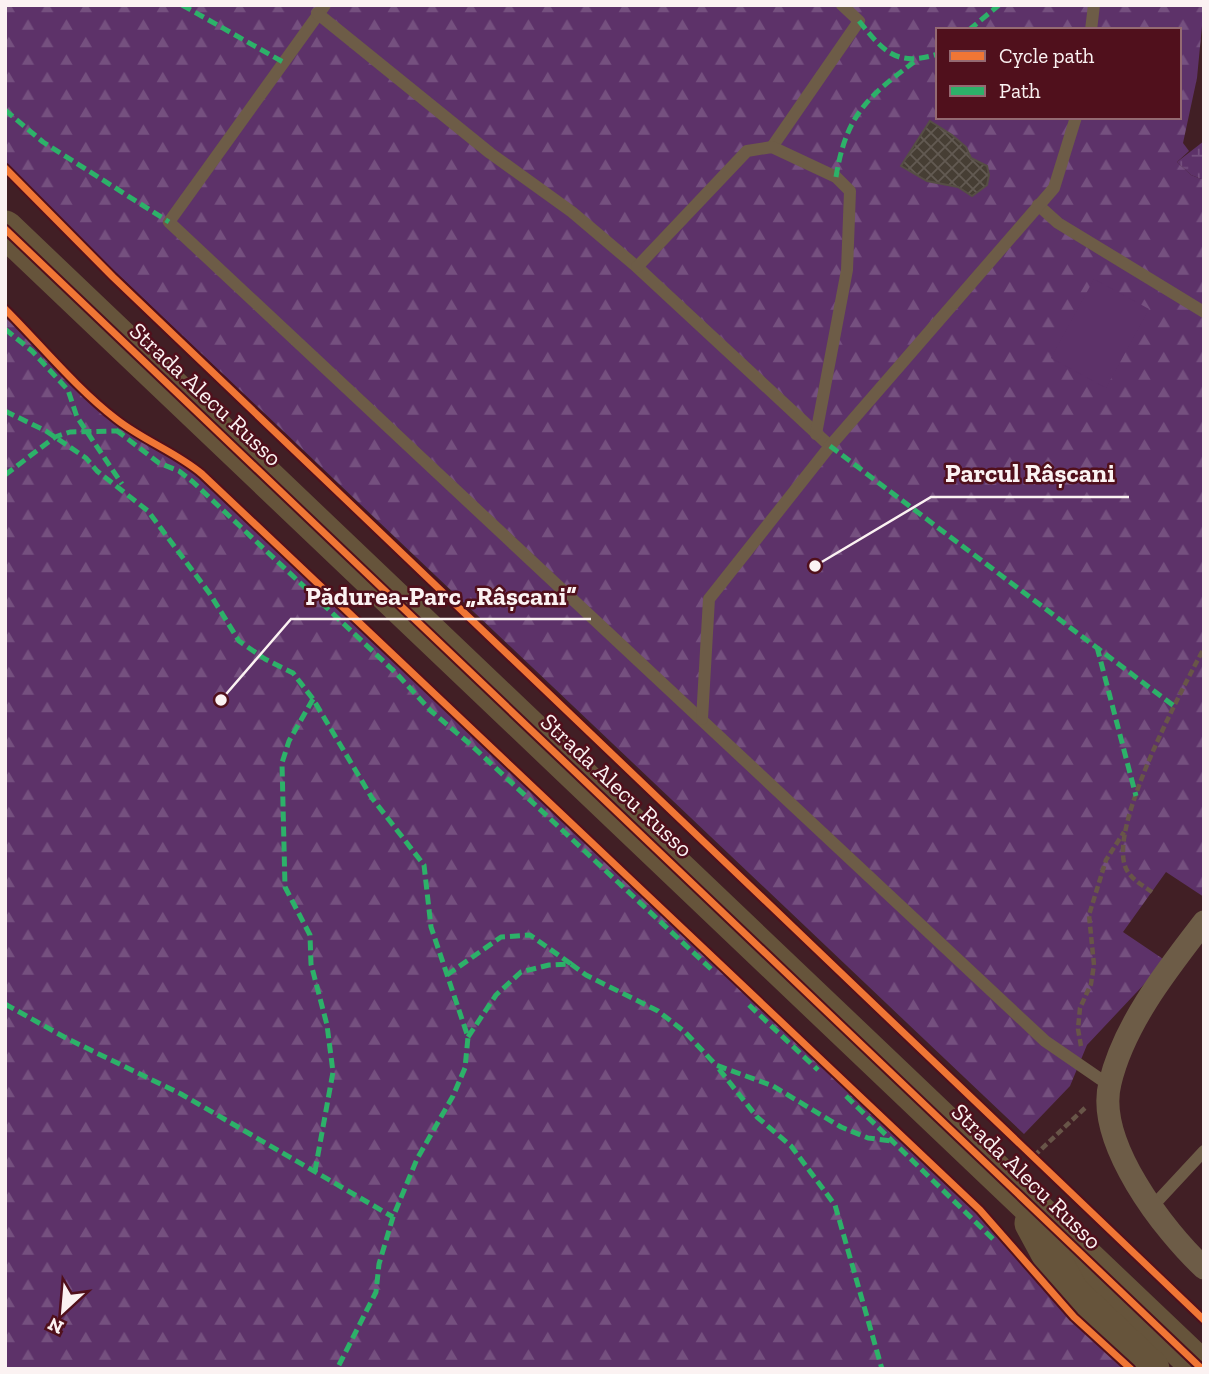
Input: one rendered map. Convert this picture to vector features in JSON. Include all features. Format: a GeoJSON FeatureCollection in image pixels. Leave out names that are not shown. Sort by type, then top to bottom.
{"type":"FeatureCollection","features":[{"type":"Feature","properties":{"kind":"main road","name":"Strada Alecu Russo"},"geometry":{"type":"LineString","coordinates":[[5,229],[1202,1369]]}},
{"type":"Feature","properties":{"kind":"main road"},"geometry":{"type":"LineString","coordinates":[[1016,1192],[1071,1293],[1151,1369]]}},
{"type":"Feature","properties":{"kind":"street"},"geometry":{"type":"LineString","coordinates":[[1202,928],[1146,1003],[1127,1037],[1109,1085],[1110,1117],[1117,1140],[1151,1208],[1167,1231],[1204,1268]]}},
{"type":"Feature","properties":{"kind":"lane"},"geometry":{"type":"LineString","coordinates":[[772,147],[859,21],[842,5]]}},
{"type":"Feature","properties":{"kind":"lane"},"geometry":{"type":"LineString","coordinates":[[1091,28],[1094,5]]}},
{"type":"Feature","properties":{"kind":"lane"},"geometry":{"type":"LineString","coordinates":[[830,446],[637,267],[572,212],[489,153],[321,9],[169,222],[1045,1041],[1109,1085]]}},
{"type":"Feature","properties":{"kind":"lane"},"geometry":{"type":"LineString","coordinates":[[702,719],[709,599],[830,446],[1054,188],[1075,119]]}},
{"type":"Feature","properties":{"kind":"lane"},"geometry":{"type":"LineString","coordinates":[[637,267],[747,151],[772,147],[836,177],[850,191],[847,270],[816,434]]}},
{"type":"Feature","properties":{"kind":"lane"},"geometry":{"type":"LineString","coordinates":[[1038,205],[1058,223],[1204,312]]}},
{"type":"Feature","properties":{"kind":"lane"},"geometry":{"type":"LineString","coordinates":[[1151,1208],[1204,1151]]}},
{"type":"Feature","properties":{"kind":"path"},"geometry":{"type":"LineString","coordinates":[[5,168],[123,287],[1204,1320]]}},
{"type":"Feature","properties":{"kind":"path"},"geometry":{"type":"LineString","coordinates":[[5,309],[115,418],[149,442],[182,457],[202,474],[980,1210],[1013,1246]]}},
{"type":"Feature","properties":{"kind":"path"},"geometry":{"type":"LineString","coordinates":[[1152,892],[1132,877],[1126,868],[1123,855],[1126,828],[1136,796],[1174,706],[1204,648]]}},
{"type":"Feature","properties":{"kind":"path"},"geometry":{"type":"LineString","coordinates":[[1082,1068],[1078,1029],[1080,1008],[1091,984],[1094,965],[1089,915],[1106,860],[1126,828]]}},
{"type":"Feature","properties":{"kind":"path"},"geometry":{"type":"LineString","coordinates":[[1034,1156],[1109,1085]]}},
{"type":"Feature","properties":{"kind":"green space"},"geometry":{"type":"Polygon","coordinates":[[[5,5],[1204,5],[1197,78],[1183,143],[1189,151],[1177,162],[1191,175],[1204,180],[1204,897],[1166,872],[1123,932],[1166,961],[1087,1045],[1070,1086],[1024,1134],[5,167],[5,5]]]}},
{"type":"Feature","properties":{"kind":"green space"},"geometry":{"type":"Polygon","coordinates":[[[1204,141],[1204,180],[1191,175],[1177,162],[1204,141]]]}},
{"type":"Feature","properties":{"kind":"green space"},"geometry":{"type":"Polygon","coordinates":[[[1094,279],[1149,309],[1106,388],[1051,358],[1094,279]]]}},
{"type":"Feature","properties":{"kind":"green space"},"geometry":{"type":"Polygon","coordinates":[[[5,314],[138,438],[187,463],[1009,1244],[1072,1318],[1125,1369],[5,1369],[5,314]]]}},
{"type":"Feature","properties":{"kind":"building"},"geometry":{"type":"Polygon","coordinates":[[[930,121],[966,147],[971,158],[987,166],[987,185],[972,196],[958,187],[927,181],[901,166],[930,121]]]}},
{"type":"Feature","properties":{"kind":"marked path"},"geometry":{"type":"LineString","coordinates":[[182,5],[283,62]]}},
{"type":"Feature","properties":{"kind":"marked path"},"geometry":{"type":"LineString","coordinates":[[971,28],[999,5]]}},
{"type":"Feature","properties":{"kind":"marked path"},"geometry":{"type":"LineString","coordinates":[[859,21],[876,41],[892,54],[911,59],[936,55]]}},
{"type":"Feature","properties":{"kind":"marked path"},"geometry":{"type":"LineString","coordinates":[[836,177],[840,156],[852,123],[871,98],[914,62]]}},
{"type":"Feature","properties":{"kind":"marked path"},"geometry":{"type":"LineString","coordinates":[[5,110],[43,142],[169,222]]}},
{"type":"Feature","properties":{"kind":"marked path"},"geometry":{"type":"LineString","coordinates":[[5,329],[32,351],[68,390],[77,417],[122,484]]}},
{"type":"Feature","properties":{"kind":"marked path"},"geometry":{"type":"LineString","coordinates":[[5,411],[46,431],[86,458],[97,471],[148,511],[210,594],[239,641],[265,659],[293,673],[313,699],[372,798],[424,865],[431,927],[468,1037],[465,1068],[453,1096],[417,1159],[393,1217],[379,1264],[376,1292],[337,1369]]}},
{"type":"Feature","properties":{"kind":"marked path"},"geometry":{"type":"LineString","coordinates":[[116,430],[159,463],[179,471],[193,482],[397,674],[431,711],[470,744],[711,969]]}},
{"type":"Feature","properties":{"kind":"marked path"},"geometry":{"type":"LineString","coordinates":[[5,475],[55,437],[70,432],[117,431]]}},
{"type":"Feature","properties":{"kind":"marked path"},"geometry":{"type":"LineString","coordinates":[[830,446],[1174,706]]}},
{"type":"Feature","properties":{"kind":"marked path"},"geometry":{"type":"LineString","coordinates":[[1097,647],[1136,796]]}},
{"type":"Feature","properties":{"kind":"marked path"},"geometry":{"type":"LineString","coordinates":[[313,699],[289,741],[282,763],[285,887],[310,935],[311,964],[327,1025],[333,1072],[315,1171]]}},
{"type":"Feature","properties":{"kind":"marked path"},"geometry":{"type":"LineString","coordinates":[[447,975],[501,937],[530,935],[571,964]]}},
{"type":"Feature","properties":{"kind":"marked path"},"geometry":{"type":"LineString","coordinates":[[468,1037],[496,995],[521,972],[549,965],[571,964],[586,975],[658,1011],[685,1032],[716,1065],[773,1086],[841,1127],[868,1138],[892,1141]]}},
{"type":"Feature","properties":{"kind":"marked path"},"geometry":{"type":"LineString","coordinates":[[5,1004],[66,1038],[181,1094],[393,1217]]}},
{"type":"Feature","properties":{"kind":"marked path"},"geometry":{"type":"LineString","coordinates":[[749,1005],[818,1070]]}},
{"type":"Feature","properties":{"kind":"marked path"},"geometry":{"type":"LineString","coordinates":[[719,1069],[757,1117],[791,1146],[835,1205],[882,1369]]}},
{"type":"Feature","properties":{"kind":"marked path"},"geometry":{"type":"LineString","coordinates":[[846,1096],[994,1240]]}},
{"type":"Feature","properties":{"kind":"cycle path"},"geometry":{"type":"LineString","coordinates":[[5,168],[113,277],[1204,1320]]}},
{"type":"Feature","properties":{"kind":"cycle path"},"geometry":{"type":"LineString","coordinates":[[5,229],[1202,1369]]}},
{"type":"Feature","properties":{"kind":"cycle path"},"geometry":{"type":"LineString","coordinates":[[5,309],[101,407],[127,427],[202,474],[980,1210],[1074,1317],[1131,1369]]}},
{"type":"Feature","properties":{"kind":"place","name":"Parcul Râșcani"},"geometry":{"type":"Point","coordinates":[815,566]}},
{"type":"Feature","properties":{"kind":"place","name":"Pădurea-Parc „Râșcani”"},"geometry":{"type":"Point","coordinates":[221,700]}}]}
